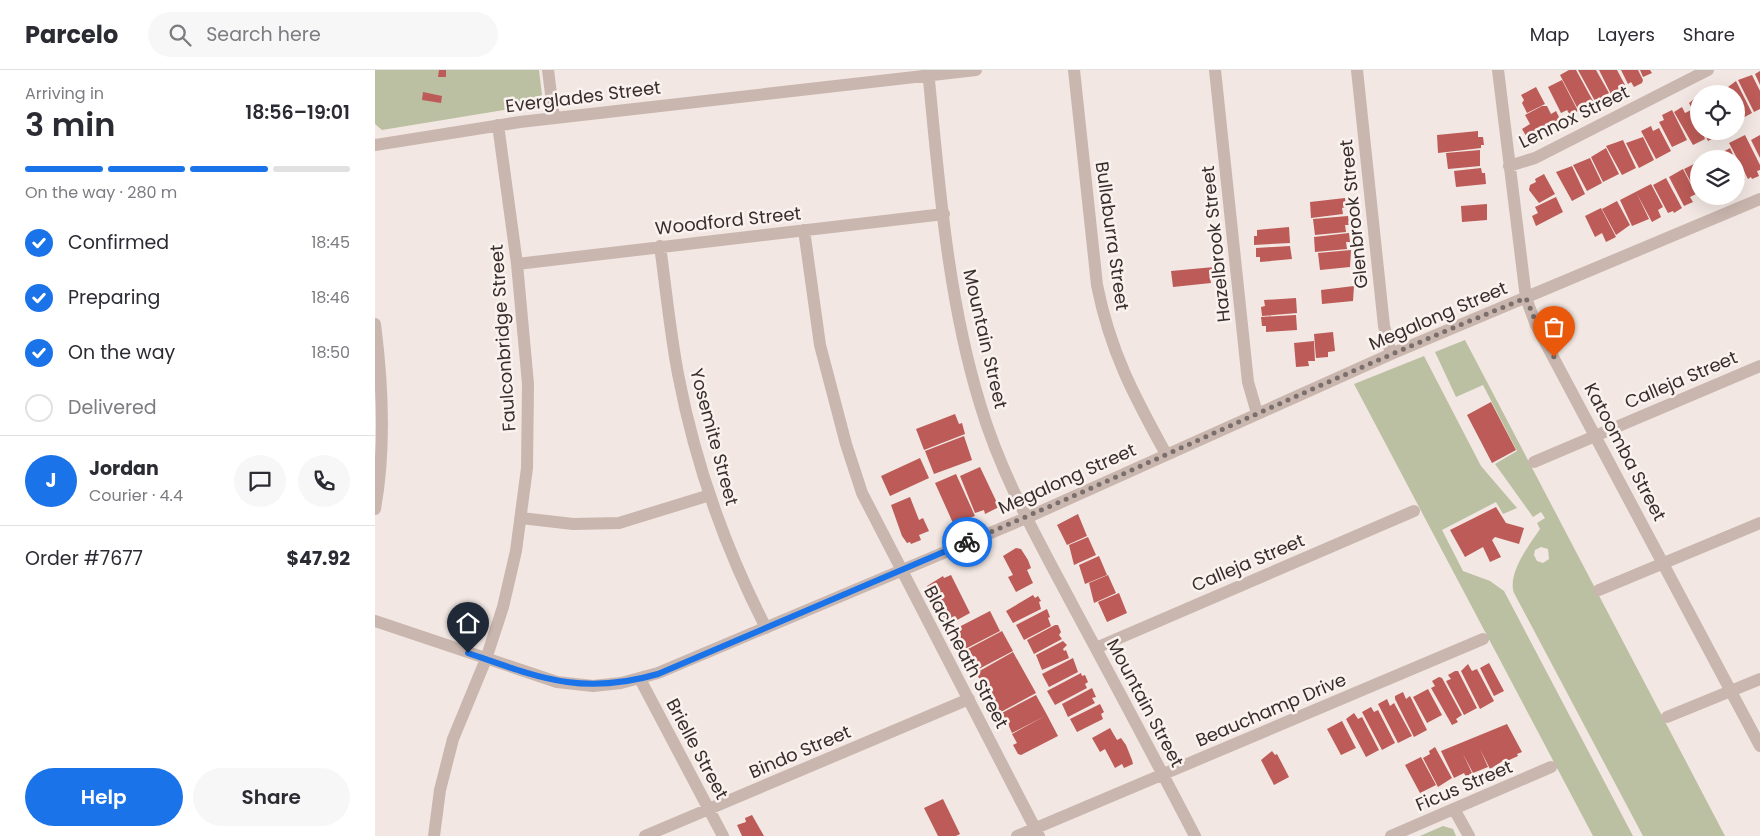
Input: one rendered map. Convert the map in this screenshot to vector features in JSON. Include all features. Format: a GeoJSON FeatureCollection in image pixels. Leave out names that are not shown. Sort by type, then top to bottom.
{"type":"FeatureCollection","features":[{"type":"Feature","properties":{"kind":"street"},"geometry":{"type":"LineString","coordinates":[[548,70],[554,118]]}},
{"type":"Feature","properties":{"kind":"street","name":"Everglades Street"},"geometry":{"type":"LineString","coordinates":[[375,145],[497,125],[929,72],[975,70]]}},
{"type":"Feature","properties":{"kind":"street","name":"Bullaburra Street"},"geometry":{"type":"LineString","coordinates":[[1074,70],[1097,285],[1103,313],[1125,379],[1166,454]]}},
{"type":"Feature","properties":{"kind":"street","name":"Hazelbrook Street"},"geometry":{"type":"LineString","coordinates":[[1215,70],[1248,382],[1257,413]]}},
{"type":"Feature","properties":{"kind":"street","name":"Glenbrook Street"},"geometry":{"type":"LineString","coordinates":[[1357,70],[1384,326],[1391,354]]}},
{"type":"Feature","properties":{"kind":"street","name":"Katoomba Street"},"geometry":{"type":"LineString","coordinates":[[1498,70],[1526,298],[1537,325],[1760,746]]}},
{"type":"Feature","properties":{"kind":"street","name":"Lennox Street"},"geometry":{"type":"LineString","coordinates":[[1509,166],[1535,158],[1708,70]]}},
{"type":"Feature","properties":{"kind":"street","name":"Mountain Street"},"geometry":{"type":"LineString","coordinates":[[929,72],[953,288],[969,367],[994,447],[1026,518],[1195,836]]}},
{"type":"Feature","properties":{"kind":"street","name":"Faulconbridge Street"},"geometry":{"type":"LineString","coordinates":[[434,836],[439,790],[448,755],[487,659],[503,607],[521,518],[527,468],[529,411],[517,264],[497,125]]}},
{"type":"Feature","properties":{"kind":"street","name":"Megalong Street"},"geometry":{"type":"LineString","coordinates":[[375,621],[557,682],[593,686],[640,679],[658,674],[1026,518],[1391,354],[1760,199]]}},
{"type":"Feature","properties":{"kind":"street","name":"Woodford Street"},"geometry":{"type":"LineString","coordinates":[[517,264],[944,214]]}},
{"type":"Feature","properties":{"kind":"street","name":"Blackheath Street"},"geometry":{"type":"LineString","coordinates":[[804,230],[819,345],[830,389],[862,493],[1037,832]]}},
{"type":"Feature","properties":{"kind":"street","name":"Yosemite Street"},"geometry":{"type":"LineString","coordinates":[[660,246],[678,375],[700,463],[731,554],[766,628]]}},
{"type":"Feature","properties":{"kind":"street"},"geometry":{"type":"LineString","coordinates":[[375,324],[382,395],[375,510]]}},
{"type":"Feature","properties":{"kind":"street","name":"Calleja Street"},"geometry":{"type":"LineString","coordinates":[[1533,462],[1760,366]]}},
{"type":"Feature","properties":{"kind":"street"},"geometry":{"type":"LineString","coordinates":[[521,518],[573,524],[619,523],[710,495]]}},
{"type":"Feature","properties":{"kind":"street","name":"Calleja Street"},"geometry":{"type":"LineString","coordinates":[[1096,648],[1415,511]]}},
{"type":"Feature","properties":{"kind":"street"},"geometry":{"type":"LineString","coordinates":[[1599,590],[1760,523]]}},
{"type":"Feature","properties":{"kind":"street","name":"Beauchamp Drive"},"geometry":{"type":"LineString","coordinates":[[1017,836],[1037,832],[1163,774],[1483,639]]}},
{"type":"Feature","properties":{"kind":"street","name":"Brielle Street"},"geometry":{"type":"LineString","coordinates":[[640,679],[723,836]]}},
{"type":"Feature","properties":{"kind":"street"},"geometry":{"type":"LineString","coordinates":[[1667,717],[1760,679]]}},
{"type":"Feature","properties":{"kind":"street","name":"Bindo Street"},"geometry":{"type":"LineString","coordinates":[[645,836],[969,699]]}},
{"type":"Feature","properties":{"kind":"street","name":"Ficus Street"},"geometry":{"type":"LineString","coordinates":[[1391,836],[1551,768]]}},
{"type":"Feature","properties":{"kind":"street"},"geometry":{"type":"LineString","coordinates":[[1454,809],[1469,836]]}},
{"type":"Feature","properties":{"kind":"green space"},"geometry":{"type":"Polygon","coordinates":[[[375,70],[539,70],[542,95],[534,105],[382,130],[375,124],[375,70]]]}},
{"type":"Feature","properties":{"kind":"green space"},"geometry":{"type":"Polygon","coordinates":[[[1465,340],[1725,836],[1643,836],[1514,593],[1513,585],[1516,569],[1525,551],[1540,529],[1537,523],[1545,518],[1541,512],[1533,517],[1495,464],[1517,451],[1483,385],[1456,397],[1435,352],[1465,340]],[[1541,547],[1535,550],[1534,555],[1537,561],[1543,563],[1549,559],[1548,549],[1541,547]]]}},
{"type":"Feature","properties":{"kind":"green space"},"geometry":{"type":"Polygon","coordinates":[[[1424,356],[1481,466],[1517,508],[1503,514],[1496,502],[1442,530],[1463,571],[1490,581],[1504,591],[1633,836],[1593,836],[1354,384],[1424,356]]]}},
{"type":"Feature","properties":{"kind":"green space"},"geometry":{"type":"Polygon","coordinates":[[[1443,826],[1453,829],[1456,836],[1420,836],[1443,826]]]}},
{"type":"Feature","properties":{"kind":"building"},"geometry":{"type":"Polygon","coordinates":[[[439,70],[446,70],[446,77],[438,77],[439,70]]]}},
{"type":"Feature","properties":{"kind":"building"},"geometry":{"type":"Polygon","coordinates":[[[1569,70],[1576,70],[1593,101],[1589,104],[1591,109],[1583,113],[1580,113],[1560,75],[1569,70]]]}},
{"type":"Feature","properties":{"kind":"building"},"geometry":{"type":"Polygon","coordinates":[[[1578,70],[1596,70],[1609,93],[1604,96],[1607,100],[1599,104],[1596,103],[1578,70]]]}},
{"type":"Feature","properties":{"kind":"building"},"geometry":{"type":"Polygon","coordinates":[[[1599,70],[1617,70],[1625,85],[1620,87],[1622,91],[1611,94],[1599,70]]]}},
{"type":"Feature","properties":{"kind":"building"},"geometry":{"type":"Polygon","coordinates":[[[1621,70],[1638,70],[1643,80],[1642,83],[1634,87],[1631,82],[1628,84],[1621,70]]]}},
{"type":"Feature","properties":{"kind":"building"},"geometry":{"type":"Polygon","coordinates":[[[1640,70],[1650,70],[1652,73],[1643,77],[1640,70]]]}},
{"type":"Feature","properties":{"kind":"building"},"geometry":{"type":"Polygon","coordinates":[[[1760,71],[1760,85],[1755,74],[1760,71]]]}},
{"type":"Feature","properties":{"kind":"building"},"geometry":{"type":"Polygon","coordinates":[[[1752,75],[1760,91],[1760,109],[1754,112],[1745,94],[1745,85],[1740,85],[1738,80],[1752,75]]]}},
{"type":"Feature","properties":{"kind":"building"},"geometry":{"type":"Polygon","coordinates":[[[1562,80],[1578,111],[1570,115],[1567,110],[1561,113],[1548,87],[1562,80]]]}},
{"type":"Feature","properties":{"kind":"building"},"geometry":{"type":"Polygon","coordinates":[[[1536,87],[1545,104],[1527,113],[1522,103],[1524,100],[1521,95],[1536,87]]]}},
{"type":"Feature","properties":{"kind":"building"},"geometry":{"type":"Polygon","coordinates":[[[423,92],[442,96],[441,103],[422,100],[423,92]]]}},
{"type":"Feature","properties":{"kind":"building"},"geometry":{"type":"Polygon","coordinates":[[[1745,99],[1752,113],[1745,117],[1745,99]]]}},
{"type":"Feature","properties":{"kind":"building"},"geometry":{"type":"Polygon","coordinates":[[[1542,106],[1547,106],[1551,114],[1556,111],[1562,123],[1528,139],[1522,129],[1530,124],[1525,115],[1542,106]]]}},
{"type":"Feature","properties":{"kind":"building"},"geometry":{"type":"Polygon","coordinates":[[[1682,107],[1685,113],[1690,110],[1690,140],[1674,112],[1682,107]]]}},
{"type":"Feature","properties":{"kind":"building"},"geometry":{"type":"Polygon","coordinates":[[[1672,110],[1687,140],[1672,147],[1659,122],[1664,120],[1662,115],[1672,110]]]}},
{"type":"Feature","properties":{"kind":"building"},"geometry":{"type":"Polygon","coordinates":[[[1651,126],[1653,131],[1659,128],[1671,151],[1656,159],[1641,131],[1651,126]]]}},
{"type":"Feature","properties":{"kind":"building"},"geometry":{"type":"Polygon","coordinates":[[[1478,131],[1478,137],[1483,137],[1484,145],[1481,145],[1481,148],[1438,153],[1437,135],[1478,131]]]}},
{"type":"Feature","properties":{"kind":"building"},"geometry":{"type":"Polygon","coordinates":[[[1745,135],[1760,165],[1760,170],[1757,171],[1759,176],[1748,179],[1745,173],[1745,150],[1733,150],[1729,143],[1735,140],[1745,140],[1745,135]]]}},
{"type":"Feature","properties":{"kind":"building"},"geometry":{"type":"Polygon","coordinates":[[[1760,135],[1760,158],[1751,140],[1760,135]]]}},
{"type":"Feature","properties":{"kind":"building"},"geometry":{"type":"Polygon","coordinates":[[[1643,137],[1654,160],[1639,168],[1626,143],[1643,137]]]}},
{"type":"Feature","properties":{"kind":"building"},"geometry":{"type":"Polygon","coordinates":[[[1623,140],[1636,168],[1622,175],[1606,146],[1623,140]]]}},
{"type":"Feature","properties":{"kind":"building"},"geometry":{"type":"Polygon","coordinates":[[[1690,140],[1703,140],[1693,145],[1690,140]]]}},
{"type":"Feature","properties":{"kind":"building"},"geometry":{"type":"Polygon","coordinates":[[[1606,148],[1619,174],[1603,182],[1591,157],[1606,148]]]}},
{"type":"Feature","properties":{"kind":"building"},"geometry":{"type":"Polygon","coordinates":[[[1480,150],[1480,166],[1448,169],[1446,153],[1480,150]]]}},
{"type":"Feature","properties":{"kind":"building"},"geometry":{"type":"Polygon","coordinates":[[[1590,158],[1602,183],[1587,191],[1573,165],[1590,158]]]}},
{"type":"Feature","properties":{"kind":"building"},"geometry":{"type":"Polygon","coordinates":[[[1572,166],[1585,194],[1572,201],[1556,172],[1572,166]]]}},
{"type":"Feature","properties":{"kind":"building"},"geometry":{"type":"Polygon","coordinates":[[[1690,166],[1690,181],[1684,169],[1690,166]]]}},
{"type":"Feature","properties":{"kind":"building"},"geometry":{"type":"Polygon","coordinates":[[[1481,168],[1482,173],[1485,173],[1486,184],[1456,187],[1454,171],[1481,168]]]}},
{"type":"Feature","properties":{"kind":"building"},"geometry":{"type":"Polygon","coordinates":[[[1683,169],[1690,182],[1690,203],[1684,206],[1669,177],[1683,169]]]}},
{"type":"Feature","properties":{"kind":"building"},"geometry":{"type":"Polygon","coordinates":[[[1544,174],[1555,194],[1539,203],[1529,190],[1530,185],[1536,182],[1535,179],[1544,174]]]}},
{"type":"Feature","properties":{"kind":"building"},"geometry":{"type":"Polygon","coordinates":[[[1666,178],[1682,208],[1674,213],[1673,211],[1668,213],[1653,185],[1666,178]]]}},
{"type":"Feature","properties":{"kind":"building"},"geometry":{"type":"Polygon","coordinates":[[[1651,184],[1663,207],[1658,210],[1661,217],[1652,222],[1637,194],[1649,219],[1632,226],[1620,200],[1651,184]]]}},
{"type":"Feature","properties":{"kind":"building"},"geometry":{"type":"Polygon","coordinates":[[[1556,197],[1563,212],[1536,226],[1532,216],[1538,213],[1535,207],[1556,197]]]}},
{"type":"Feature","properties":{"kind":"building"},"geometry":{"type":"Polygon","coordinates":[[[1345,198],[1346,207],[1342,208],[1343,214],[1311,218],[1310,202],[1345,198]]]}},
{"type":"Feature","properties":{"kind":"building"},"geometry":{"type":"Polygon","coordinates":[[[1617,201],[1630,225],[1616,235],[1602,209],[1617,201]]]}},
{"type":"Feature","properties":{"kind":"building"},"geometry":{"type":"Polygon","coordinates":[[[1487,204],[1487,220],[1462,222],[1461,206],[1487,204]]]}},
{"type":"Feature","properties":{"kind":"building"},"geometry":{"type":"Polygon","coordinates":[[[1601,208],[1616,237],[1606,242],[1602,233],[1595,237],[1585,216],[1601,208]]]}},
{"type":"Feature","properties":{"kind":"building"},"geometry":{"type":"Polygon","coordinates":[[[1348,216],[1349,225],[1345,225],[1346,232],[1315,235],[1313,219],[1348,216]]]}},
{"type":"Feature","properties":{"kind":"building"},"geometry":{"type":"Polygon","coordinates":[[[1289,227],[1290,243],[1254,245],[1254,236],[1257,236],[1257,230],[1289,227]]]}},
{"type":"Feature","properties":{"kind":"building"},"geometry":{"type":"Polygon","coordinates":[[[1349,233],[1350,242],[1346,242],[1347,249],[1315,252],[1314,237],[1349,233]]]}},
{"type":"Feature","properties":{"kind":"building"},"geometry":{"type":"Polygon","coordinates":[[[1290,246],[1292,259],[1260,262],[1260,257],[1256,257],[1256,248],[1290,246]]]}},
{"type":"Feature","properties":{"kind":"building"},"geometry":{"type":"Polygon","coordinates":[[[1351,250],[1350,267],[1320,270],[1318,253],[1351,250]]]}},
{"type":"Feature","properties":{"kind":"building"},"geometry":{"type":"Polygon","coordinates":[[[1214,267],[1216,277],[1210,278],[1211,283],[1173,287],[1171,271],[1214,267]]]}},
{"type":"Feature","properties":{"kind":"building"},"geometry":{"type":"Polygon","coordinates":[[[1354,286],[1353,301],[1322,304],[1321,290],[1354,286]]]}},
{"type":"Feature","properties":{"kind":"building"},"geometry":{"type":"Polygon","coordinates":[[[1296,298],[1297,313],[1262,316],[1261,307],[1265,306],[1264,300],[1296,298]]]}},
{"type":"Feature","properties":{"kind":"building"},"geometry":{"type":"Polygon","coordinates":[[[1296,315],[1297,330],[1266,332],[1266,326],[1262,326],[1261,317],[1296,315]]]}},
{"type":"Feature","properties":{"kind":"building"},"geometry":{"type":"Polygon","coordinates":[[[1333,332],[1335,351],[1328,352],[1328,357],[1316,358],[1314,334],[1333,332]]]}},
{"type":"Feature","properties":{"kind":"building"},"geometry":{"type":"Polygon","coordinates":[[[1314,341],[1315,361],[1308,361],[1309,366],[1296,367],[1294,343],[1314,341]]]}},
{"type":"Feature","properties":{"kind":"building"},"geometry":{"type":"Polygon","coordinates":[[[1491,402],[1516,450],[1492,463],[1467,415],[1491,402]]]}},
{"type":"Feature","properties":{"kind":"building"},"geometry":{"type":"Polygon","coordinates":[[[955,414],[959,424],[962,423],[965,434],[924,450],[916,429],[955,414]]]}},
{"type":"Feature","properties":{"kind":"building"},"geometry":{"type":"Polygon","coordinates":[[[964,436],[972,460],[934,474],[925,451],[964,436]]]}},
{"type":"Feature","properties":{"kind":"building"},"geometry":{"type":"Polygon","coordinates":[[[920,458],[929,478],[890,496],[881,476],[920,458]]]}},
{"type":"Feature","properties":{"kind":"building"},"geometry":{"type":"Polygon","coordinates":[[[980,467],[999,507],[985,514],[984,510],[975,513],[960,476],[980,467]]]}},
{"type":"Feature","properties":{"kind":"building"},"geometry":{"type":"Polygon","coordinates":[[[956,474],[975,516],[953,523],[935,483],[956,474]]]}},
{"type":"Feature","properties":{"kind":"building"},"geometry":{"type":"Polygon","coordinates":[[[910,497],[919,520],[923,518],[929,531],[919,535],[921,540],[911,544],[910,542],[907,543],[902,536],[891,505],[910,497]]]}},
{"type":"Feature","properties":{"kind":"building"},"geometry":{"type":"Polygon","coordinates":[[[1496,507],[1506,523],[1524,528],[1519,544],[1495,537],[1492,540],[1501,557],[1490,562],[1483,547],[1465,557],[1450,530],[1496,507]]]}},
{"type":"Feature","properties":{"kind":"building"},"geometry":{"type":"Polygon","coordinates":[[[1078,514],[1087,536],[1067,545],[1057,525],[1078,514]]]}},
{"type":"Feature","properties":{"kind":"building"},"geometry":{"type":"Polygon","coordinates":[[[1088,537],[1096,555],[1074,565],[1069,545],[1088,537]]]}},
{"type":"Feature","properties":{"kind":"building"},"geometry":{"type":"Polygon","coordinates":[[[1016,548],[1021,549],[1028,560],[1031,568],[1027,570],[1033,583],[1016,592],[1008,577],[1013,575],[1003,556],[1016,548]]]}},
{"type":"Feature","properties":{"kind":"building"},"geometry":{"type":"Polygon","coordinates":[[[1099,556],[1107,575],[1085,584],[1079,565],[1099,556]]]}},
{"type":"Feature","properties":{"kind":"building"},"geometry":{"type":"Polygon","coordinates":[[[951,575],[970,613],[948,625],[927,586],[943,576],[944,578],[951,575]]]}},
{"type":"Feature","properties":{"kind":"building"},"geometry":{"type":"Polygon","coordinates":[[[1108,575],[1116,593],[1094,603],[1089,583],[1108,575]]]}},
{"type":"Feature","properties":{"kind":"building"},"geometry":{"type":"Polygon","coordinates":[[[1119,593],[1127,613],[1107,622],[1098,602],[1119,593]]]}},
{"type":"Feature","properties":{"kind":"building"},"geometry":{"type":"Polygon","coordinates":[[[1033,595],[1035,598],[1038,596],[1041,601],[1039,602],[1041,609],[1013,623],[1006,611],[1033,595]]]}},
{"type":"Feature","properties":{"kind":"building"},"geometry":{"type":"Polygon","coordinates":[[[1047,609],[1051,626],[1024,640],[1016,625],[1047,609]]]}},
{"type":"Feature","properties":{"kind":"building"},"geometry":{"type":"Polygon","coordinates":[[[990,611],[1000,631],[965,649],[957,628],[990,611]]]}},
{"type":"Feature","properties":{"kind":"building"},"geometry":{"type":"Polygon","coordinates":[[[1058,625],[1061,632],[1059,635],[1062,639],[1034,654],[1027,640],[1058,625]]]}},
{"type":"Feature","properties":{"kind":"building"},"geometry":{"type":"Polygon","coordinates":[[[1002,631],[1013,651],[977,670],[973,669],[969,660],[973,658],[968,649],[1002,631]]]}},
{"type":"Feature","properties":{"kind":"building"},"geometry":{"type":"Polygon","coordinates":[[[1063,641],[1067,645],[1063,649],[1064,651],[1066,650],[1069,658],[1042,670],[1036,655],[1063,641]]]}},
{"type":"Feature","properties":{"kind":"building"},"geometry":{"type":"Polygon","coordinates":[[[1013,652],[1036,693],[999,713],[998,710],[995,711],[991,703],[995,700],[985,682],[982,683],[976,673],[1013,652]]]}},
{"type":"Feature","properties":{"kind":"building"},"geometry":{"type":"Polygon","coordinates":[[[1073,658],[1078,672],[1049,687],[1042,674],[1073,658]]]}},
{"type":"Feature","properties":{"kind":"building"},"geometry":{"type":"Polygon","coordinates":[[[1489,663],[1504,691],[1494,696],[1480,668],[1489,663]]]}},
{"type":"Feature","properties":{"kind":"building"},"geometry":{"type":"Polygon","coordinates":[[[1468,664],[1472,671],[1477,669],[1494,701],[1480,709],[1461,671],[1468,664]]]}},
{"type":"Feature","properties":{"kind":"building"},"geometry":{"type":"Polygon","coordinates":[[[1458,671],[1477,708],[1464,715],[1446,681],[1451,679],[1448,675],[1458,671]]]}},
{"type":"Feature","properties":{"kind":"building"},"geometry":{"type":"Polygon","coordinates":[[[1081,673],[1082,676],[1085,675],[1088,682],[1085,684],[1087,688],[1055,705],[1047,691],[1081,673]]]}},
{"type":"Feature","properties":{"kind":"building"},"geometry":{"type":"Polygon","coordinates":[[[1439,677],[1442,678],[1462,715],[1456,719],[1458,722],[1452,725],[1431,688],[1435,686],[1432,681],[1439,677]]]}},
{"type":"Feature","properties":{"kind":"building"},"geometry":{"type":"Polygon","coordinates":[[[1092,688],[1096,697],[1092,698],[1095,703],[1068,717],[1062,704],[1092,688]]]}},
{"type":"Feature","properties":{"kind":"building"},"geometry":{"type":"Polygon","coordinates":[[[1428,689],[1442,715],[1427,723],[1413,697],[1428,689]]]}},
{"type":"Feature","properties":{"kind":"building"},"geometry":{"type":"Polygon","coordinates":[[[1403,692],[1406,699],[1410,696],[1427,730],[1414,737],[1395,699],[1395,696],[1403,692]]]}},
{"type":"Feature","properties":{"kind":"building"},"geometry":{"type":"Polygon","coordinates":[[[1036,695],[1047,715],[1012,733],[1008,724],[1004,726],[998,715],[1036,695]]]}},
{"type":"Feature","properties":{"kind":"building"},"geometry":{"type":"Polygon","coordinates":[[[1387,699],[1390,706],[1394,703],[1412,736],[1398,743],[1378,704],[1387,699]]]}},
{"type":"Feature","properties":{"kind":"building"},"geometry":{"type":"Polygon","coordinates":[[[1100,704],[1104,712],[1101,714],[1103,719],[1077,732],[1070,719],[1100,704]]]}},
{"type":"Feature","properties":{"kind":"building"},"geometry":{"type":"Polygon","coordinates":[[[1371,707],[1374,712],[1378,710],[1395,743],[1382,750],[1362,712],[1371,707]]]}},
{"type":"Feature","properties":{"kind":"building"},"geometry":{"type":"Polygon","coordinates":[[[1354,713],[1358,719],[1362,717],[1379,750],[1366,757],[1346,719],[1354,713]]]}},
{"type":"Feature","properties":{"kind":"building"},"geometry":{"type":"Polygon","coordinates":[[[1047,715],[1058,736],[1021,755],[1018,754],[1013,745],[1017,743],[1012,734],[1047,715]]]}},
{"type":"Feature","properties":{"kind":"building"},"geometry":{"type":"Polygon","coordinates":[[[1342,721],[1356,748],[1341,755],[1327,729],[1342,721]]]}},
{"type":"Feature","properties":{"kind":"building"},"geometry":{"type":"Polygon","coordinates":[[[1507,724],[1522,752],[1517,754],[1518,756],[1507,761],[1506,759],[1490,769],[1480,749],[1488,767],[1473,773],[1463,754],[1472,773],[1466,777],[1464,773],[1454,778],[1441,751],[1507,724]]]}},
{"type":"Feature","properties":{"kind":"building"},"geometry":{"type":"Polygon","coordinates":[[[1110,728],[1117,740],[1121,738],[1126,745],[1133,764],[1124,768],[1122,764],[1115,768],[1105,749],[1100,752],[1092,738],[1110,728]]]}},
{"type":"Feature","properties":{"kind":"building"},"geometry":{"type":"Polygon","coordinates":[[[1435,747],[1452,778],[1438,787],[1423,758],[1430,754],[1429,751],[1435,747]]]}},
{"type":"Feature","properties":{"kind":"building"},"geometry":{"type":"Polygon","coordinates":[[[1272,751],[1275,755],[1277,754],[1289,777],[1274,785],[1261,760],[1272,751]]]}},
{"type":"Feature","properties":{"kind":"building"},"geometry":{"type":"Polygon","coordinates":[[[1421,757],[1436,785],[1420,793],[1405,765],[1421,757]]]}},
{"type":"Feature","properties":{"kind":"building"},"geometry":{"type":"Polygon","coordinates":[[[943,799],[960,834],[956,836],[938,836],[924,808],[943,799]]]}},
{"type":"Feature","properties":{"kind":"building"},"geometry":{"type":"Polygon","coordinates":[[[752,815],[764,836],[742,836],[737,825],[746,822],[745,818],[752,815]]]}},
{"type":"Feature","properties":{"kind":"way so far"},"geometry":{"type":"LineString","coordinates":[[967,542],[1026,518],[1391,354],[1526,298],[1537,325],[1554,357]]}},
{"type":"Feature","properties":{"kind":"route"},"geometry":{"type":"LineString","coordinates":[[468,653],[557,682],[593,686],[640,679],[658,674],[967,542]]}}]}
